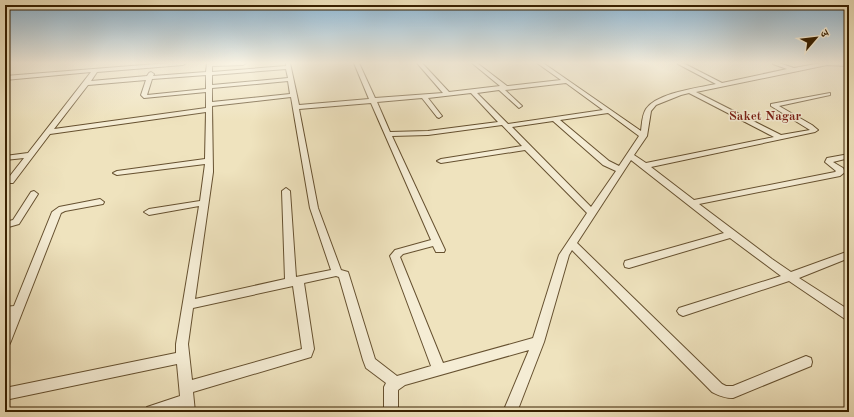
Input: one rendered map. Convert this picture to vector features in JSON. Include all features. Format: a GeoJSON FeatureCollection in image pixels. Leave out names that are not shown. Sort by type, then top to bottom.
{"type":"FeatureCollection","features":[{"type":"Feature","properties":{"kind":"street"},"geometry":{"type":"LineString","coordinates":[[10,181],[86,83],[93,82]]}},
{"type":"Feature","properties":{"kind":"street"},"geometry":{"type":"LineString","coordinates":[[148,82],[144,95],[146,97],[259,82]]}},
{"type":"Feature","properties":{"kind":"street"},"geometry":{"type":"LineString","coordinates":[[187,400],[182,344],[209,161],[209,82]]}},
{"type":"Feature","properties":{"kind":"street"},"geometry":{"type":"LineString","coordinates":[[292,82],[314,208],[337,272]]}},
{"type":"Feature","properties":{"kind":"street"},"geometry":{"type":"LineString","coordinates":[[365,82],[438,246],[399,252],[395,256],[439,369]]}},
{"type":"Feature","properties":{"kind":"street"},"geometry":{"type":"LineString","coordinates":[[437,82],[448,94]]}},
{"type":"Feature","properties":{"kind":"street"},"geometry":{"type":"LineString","coordinates":[[497,82],[519,106]]}},
{"type":"Feature","properties":{"kind":"street"},"geometry":{"type":"LineString","coordinates":[[297,107],[448,94],[554,82]]}},
{"type":"Feature","properties":{"kind":"street"},"geometry":{"type":"LineString","coordinates":[[569,82],[643,136]]}},
{"type":"Feature","properties":{"kind":"street"},"geometry":{"type":"LineString","coordinates":[[717,82],[722,85]]}},
{"type":"Feature","properties":{"kind":"street"},"geometry":{"type":"LineString","coordinates":[[510,412],[538,342],[564,255],[643,136],[648,111],[654,104],[679,94],[735,82]]}},
{"type":"Feature","properties":{"kind":"street"},"geometry":{"type":"LineString","coordinates":[[472,91],[592,213]]}},
{"type":"Feature","properties":{"kind":"street"},"geometry":{"type":"LineString","coordinates":[[690,91],[781,138]]}},
{"type":"Feature","properties":{"kind":"street"},"geometry":{"type":"LineString","coordinates":[[644,166],[814,130],[810,126],[773,105],[828,94]]}},
{"type":"Feature","properties":{"kind":"street"},"geometry":{"type":"LineString","coordinates":[[49,132],[294,95]]}},
{"type":"Feature","properties":{"kind":"street"},"geometry":{"type":"LineString","coordinates":[[424,96],[439,116]]}},
{"type":"Feature","properties":{"kind":"street"},"geometry":{"type":"LineString","coordinates":[[388,134],[428,134],[609,111]]}},
{"type":"Feature","properties":{"kind":"street"},"geometry":{"type":"LineString","coordinates":[[555,119],[606,163],[620,170]]}},
{"type":"Feature","properties":{"kind":"street"},"geometry":{"type":"LineString","coordinates":[[441,161],[527,147]]}},
{"type":"Feature","properties":{"kind":"street"},"geometry":{"type":"LineString","coordinates":[[5,158],[31,155]]}},
{"type":"Feature","properties":{"kind":"street"},"geometry":{"type":"LineString","coordinates":[[630,155],[790,277],[849,316]]}},
{"type":"Feature","properties":{"kind":"street"},"geometry":{"type":"LineString","coordinates":[[691,203],[837,174],[841,172],[829,162],[830,160],[849,156]]}},
{"type":"Feature","properties":{"kind":"street"},"geometry":{"type":"LineString","coordinates":[[117,173],[209,161]]}},
{"type":"Feature","properties":{"kind":"street"},"geometry":{"type":"LineString","coordinates":[[152,412],[187,400],[307,353],[308,349],[295,281],[286,191]]}},
{"type":"Feature","properties":{"kind":"street"},"geometry":{"type":"LineString","coordinates":[[5,226],[16,222],[34,194]]}},
{"type":"Feature","properties":{"kind":"street"},"geometry":{"type":"LineString","coordinates":[[5,341],[57,212],[62,209],[100,202]]}},
{"type":"Feature","properties":{"kind":"street"},"geometry":{"type":"LineString","coordinates":[[149,212],[204,203]]}},
{"type":"Feature","properties":{"kind":"street"},"geometry":{"type":"LineString","coordinates":[[629,264],[732,234]]}},
{"type":"Feature","properties":{"kind":"street"},"geometry":{"type":"LineString","coordinates":[[572,244],[717,388],[725,392],[733,392],[806,362]]}},
{"type":"Feature","properties":{"kind":"street"},"geometry":{"type":"LineString","coordinates":[[683,312],[790,277],[849,254]]}},
{"type":"Feature","properties":{"kind":"street"},"geometry":{"type":"LineString","coordinates":[[188,305],[337,272],[344,275],[371,364],[396,383]]}},
{"type":"Feature","properties":{"kind":"street"},"geometry":{"type":"LineString","coordinates":[[5,312],[18,309]]}},
{"type":"Feature","properties":{"kind":"street"},"geometry":{"type":"LineString","coordinates":[[391,412],[391,387],[401,380],[538,342]]}},
{"type":"Feature","properties":{"kind":"street"},"geometry":{"type":"LineString","coordinates":[[5,394],[184,357]]}},
{"type":"Feature","properties":{"kind":"district","name":"Saket Nagar"},"geometry":{"type":"Point","coordinates":[765,116]}}]}
